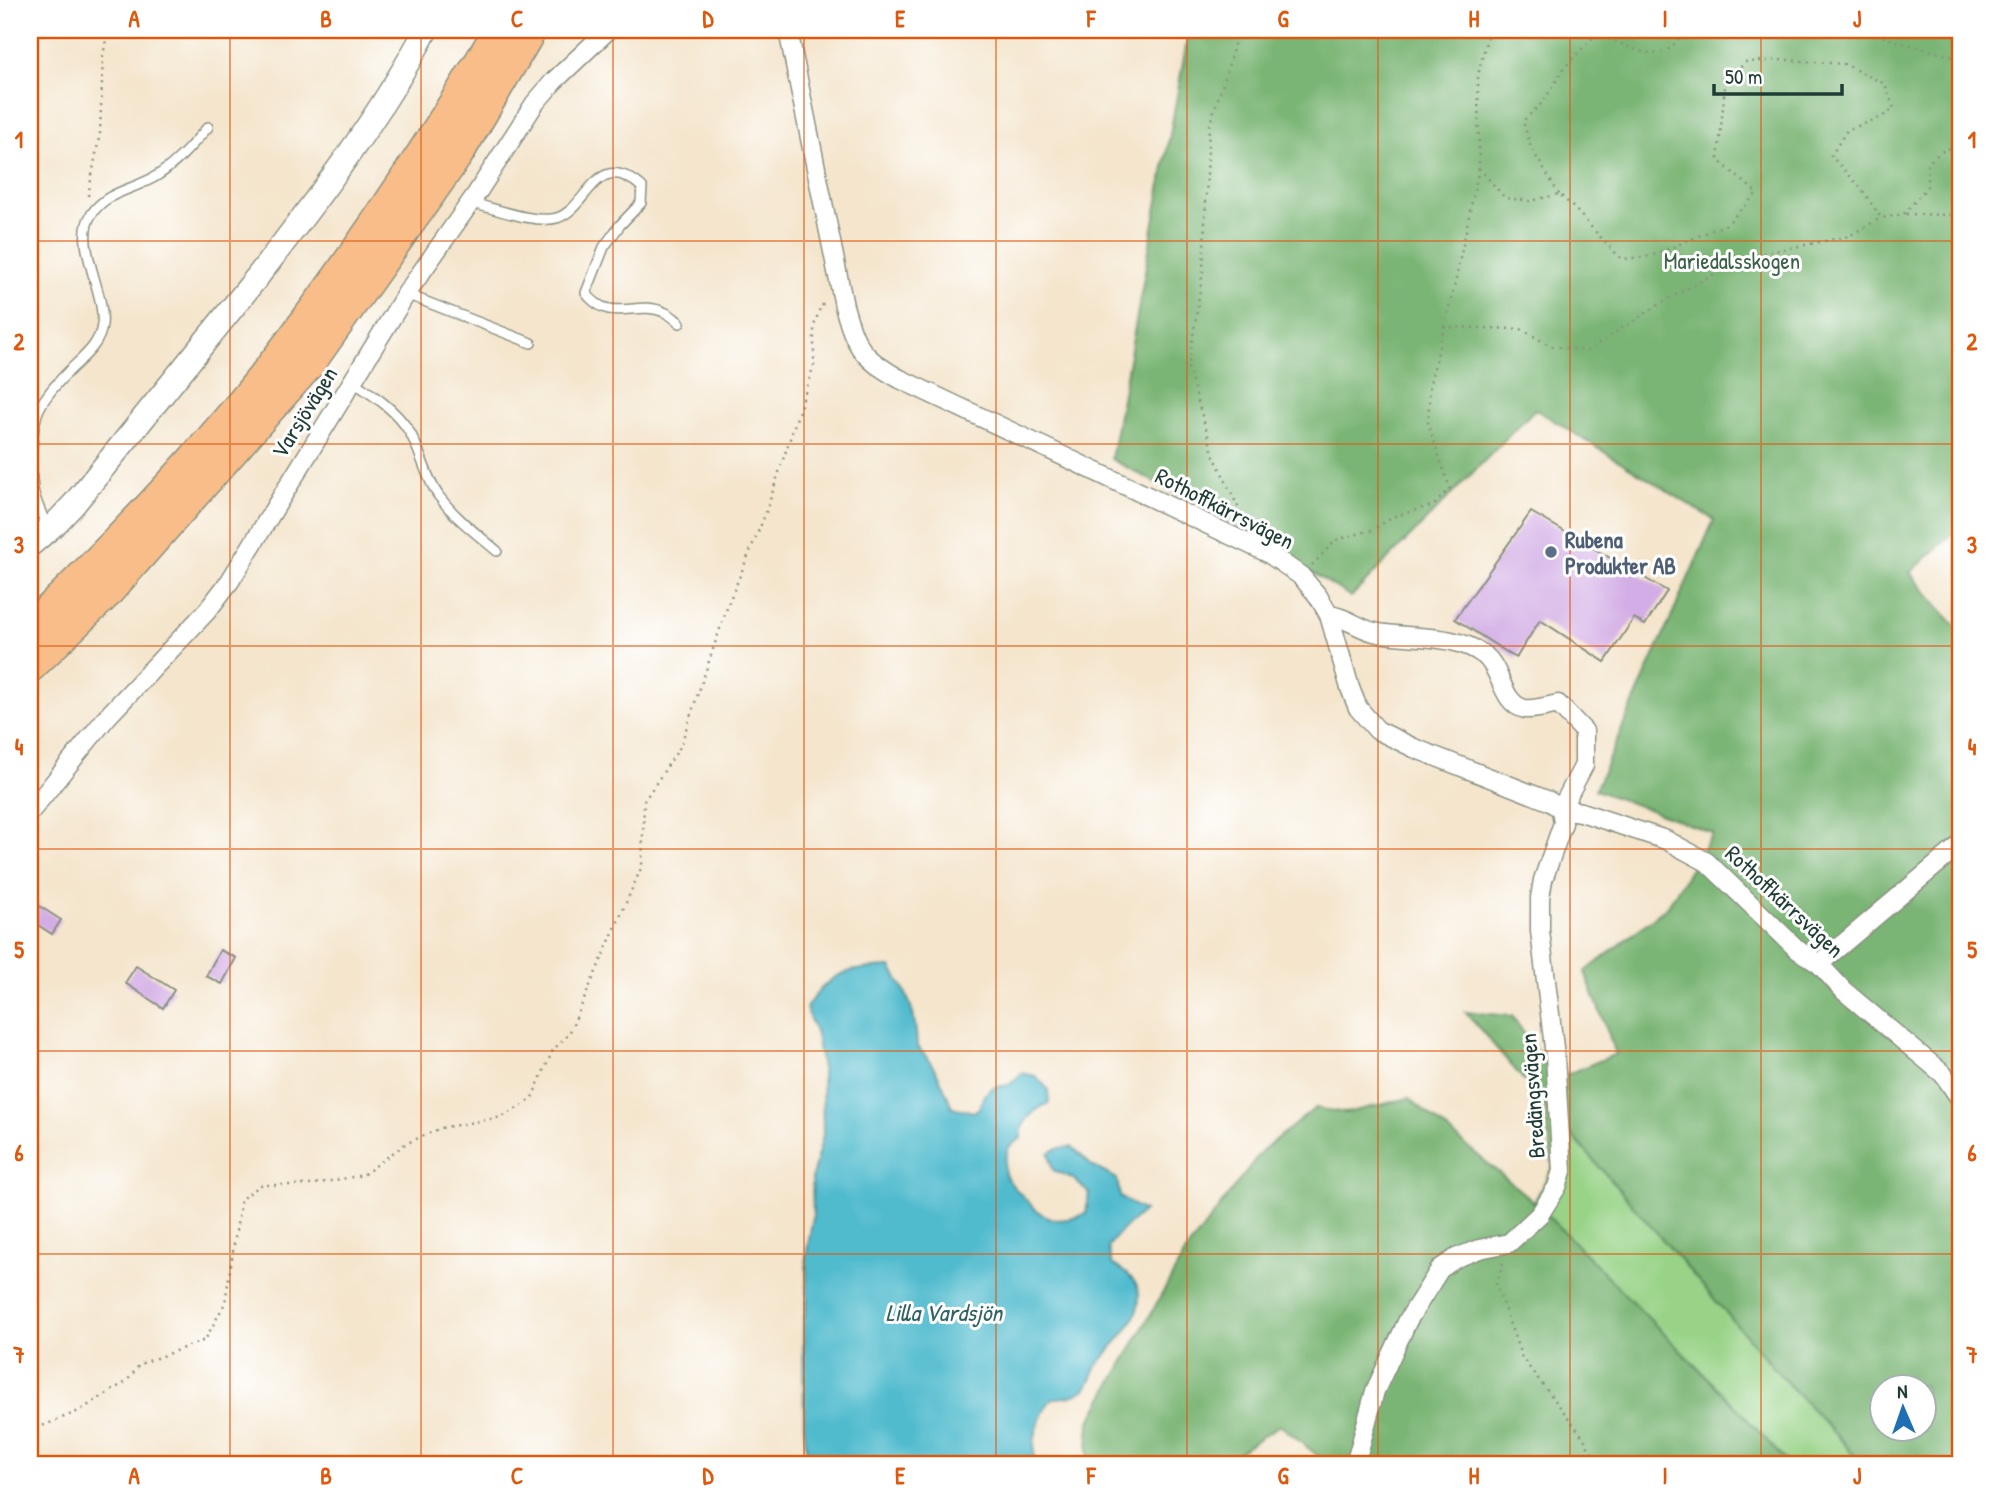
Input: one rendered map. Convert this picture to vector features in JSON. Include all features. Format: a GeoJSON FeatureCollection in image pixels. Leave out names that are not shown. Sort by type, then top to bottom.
{"type":"FeatureCollection","features":[{"type":"Feature","properties":{"kind":"highway"},"geometry":{"type":"LineString","coordinates":[[30,629],[117,543],[198,454],[276,362],[384,214],[449,116],[500,30]]}},
{"type":"Feature","properties":{"kind":"highway"},"geometry":{"type":"LineString","coordinates":[[30,666],[105,594],[309,363],[457,154],[530,30]]}},
{"type":"Feature","properties":{"kind":"street"},"geometry":{"type":"LineString","coordinates":[[30,545],[75,504],[311,208],[354,150],[426,30]]}},
{"type":"Feature","properties":{"kind":"street","name":"Varsjövägen"},"geometry":{"type":"LineString","coordinates":[[30,812],[107,717],[215,601],[254,545],[406,293],[471,203],[535,103],[554,81],[608,30]]}},
{"type":"Feature","properties":{"kind":"street","name":"Rothoffkärrsvägen"},"geometry":{"type":"LineString","coordinates":[[788,30],[844,306],[857,345],[866,356],[880,368],[1268,553],[1301,576],[1329,615],[1358,708],[1377,730],[1413,748],[1549,801],[1561,809],[1581,812],[1666,840],[1707,862],[1798,950],[1819,964],[1844,991],[1943,1074],[1961,1100]]}},
{"type":"Feature","properties":{"kind":"street","name":"Bredängsvägen"},"geometry":{"type":"LineString","coordinates":[[1329,615],[1342,617],[1372,631],[1441,639],[1466,646],[1485,655],[1495,666],[1510,700],[1525,709],[1558,704],[1584,732],[1584,765],[1561,809],[1563,823],[1543,880],[1540,898],[1540,931],[1555,1056],[1562,1171],[1558,1187],[1539,1214],[1509,1243]]}},
{"type":"Feature","properties":{"kind":"street"},"geometry":{"type":"LineString","coordinates":[[1819,964],[1961,844]]}},
{"type":"Feature","properties":{"kind":"street"},"geometry":{"type":"LineString","coordinates":[[1355,1465],[1375,1391],[1408,1320],[1440,1269],[1456,1258],[1479,1249],[1509,1243]]}},
{"type":"Feature","properties":{"kind":"lane"},"geometry":{"type":"LineString","coordinates":[[48,531],[33,490],[33,444],[38,412],[60,380],[96,344],[102,325],[99,295],[85,229],[90,216],[103,200],[155,177],[180,160],[208,127]]}},
{"type":"Feature","properties":{"kind":"lane"},"geometry":{"type":"LineString","coordinates":[[471,203],[543,220],[560,217],[594,182],[614,173],[630,177],[642,187],[641,203],[604,247],[586,293],[596,305],[617,312],[646,308],[665,312],[680,323]]}},
{"type":"Feature","properties":{"kind":"lane"},"geometry":{"type":"LineString","coordinates":[[406,293],[531,343]]}},
{"type":"Feature","properties":{"kind":"lane"},"geometry":{"type":"LineString","coordinates":[[352,381],[385,403],[399,417],[409,431],[439,496],[461,521],[498,551]]}},
{"type":"Feature","properties":{"kind":"path"},"geometry":{"type":"LineString","coordinates":[[90,216],[86,204],[100,133],[103,56],[108,30]]}},
{"type":"Feature","properties":{"kind":"path"},"geometry":{"type":"LineString","coordinates":[[1238,30],[1209,126],[1203,271],[1188,368],[1214,456],[1247,525]]}},
{"type":"Feature","properties":{"kind":"path"},"geometry":{"type":"LineString","coordinates":[[1301,576],[1336,540],[1372,530],[1395,516],[1434,505],[1450,488],[1428,424],[1430,383],[1479,168],[1478,75],[1489,30]]}},
{"type":"Feature","properties":{"kind":"path"},"geometry":{"type":"LineString","coordinates":[[1681,30],[1678,42],[1666,52],[1649,54],[1597,33],[1564,68],[1543,102],[1523,121],[1531,148],[1559,194],[1582,214],[1607,246],[1622,259],[1651,256],[1727,224],[1757,193],[1718,160],[1725,85],[1745,62],[1786,60],[1844,64],[1885,84],[1894,109],[1880,118],[1846,130],[1830,156],[1861,188],[1881,219]]}},
{"type":"Feature","properties":{"kind":"path"},"geometry":{"type":"LineString","coordinates":[[1863,30],[1961,59]]}},
{"type":"Feature","properties":{"kind":"path"},"geometry":{"type":"LineString","coordinates":[[1904,214],[1927,187],[1928,163],[1941,152],[1961,143]]}},
{"type":"Feature","properties":{"kind":"path"},"geometry":{"type":"LineString","coordinates":[[1479,168],[1505,198],[1531,201],[1559,194]]}},
{"type":"Feature","properties":{"kind":"path"},"geometry":{"type":"LineString","coordinates":[[1444,327],[1521,329],[1551,346],[1587,351],[1663,302],[1745,257],[1849,236],[1881,219],[1904,214],[1952,215],[1961,212]]}},
{"type":"Feature","properties":{"kind":"path"},"geometry":{"type":"LineString","coordinates":[[30,1431],[79,1411],[127,1381],[140,1364],[205,1340],[225,1303],[241,1199],[261,1185],[309,1185],[363,1175],[405,1144],[441,1128],[502,1117],[531,1100],[553,1050],[569,1034],[642,866],[643,801],[680,747],[729,602],[765,515],[814,365],[814,326],[821,305],[844,306]]}},
{"type":"Feature","properties":{"kind":"path"},"geometry":{"type":"LineString","coordinates":[[1509,1243],[1496,1285],[1522,1358],[1584,1438],[1597,1465]]}},
{"type":"Feature","properties":{"kind":"green space","name":"Mariedalsskogen"},"geometry":{"type":"Polygon","coordinates":[[[1189,30],[1961,30],[1961,526],[1910,573],[1961,633],[1961,1465],[1864,1465],[1782,1377],[1465,1012],[1512,1016],[1556,1079],[1616,1054],[1585,972],[1667,907],[1713,833],[1595,790],[1714,520],[1535,409],[1351,597],[1241,528],[1111,459],[1189,30]]]}},
{"type":"Feature","properties":{"kind":"green space"},"geometry":{"type":"Polygon","coordinates":[[[1409,1098],[1534,1202],[1738,1409],[1789,1465],[1329,1465],[1280,1425],[1218,1465],[1087,1465],[1090,1421],[1187,1250],[1261,1152],[1315,1108],[1346,1113],[1409,1098]]]}},
{"type":"Feature","properties":{"kind":"green space"},"geometry":{"type":"Polygon","coordinates":[[[1545,1104],[1782,1377],[1864,1465],[1789,1465],[1738,1409],[1534,1202],[1553,1166],[1545,1104]]]}},
{"type":"Feature","properties":{"kind":"water","name":"Lilla Vardsjön"},"geometry":{"type":"Polygon","coordinates":[[[891,967],[910,1005],[917,1047],[934,1067],[952,1107],[974,1112],[979,1108],[984,1095],[994,1087],[1009,1085],[1022,1073],[1035,1076],[1048,1089],[1049,1103],[1026,1121],[1021,1138],[1009,1147],[1005,1164],[1007,1178],[1031,1205],[1044,1216],[1058,1220],[1086,1214],[1089,1193],[1072,1178],[1053,1170],[1049,1153],[1058,1148],[1072,1147],[1092,1166],[1117,1179],[1120,1197],[1144,1211],[1120,1232],[1108,1247],[1112,1264],[1126,1273],[1137,1285],[1139,1296],[1135,1316],[1124,1334],[1097,1366],[1084,1390],[1069,1397],[1052,1398],[1047,1405],[1039,1421],[1035,1439],[1036,1465],[808,1465],[804,1425],[803,1324],[807,1301],[806,1256],[813,1217],[812,1177],[823,1135],[822,1068],[816,1035],[806,1008],[824,986],[842,974],[891,967]]]}},
{"type":"Feature","properties":{"kind":"building","name":"Rubena Produkter AB"},"geometry":{"type":"Polygon","coordinates":[[[1531,512],[1667,591],[1645,625],[1634,618],[1605,662],[1540,620],[1516,658],[1455,619],[1531,512]]]}},
{"type":"Feature","properties":{"kind":"building"},"geometry":{"type":"Polygon","coordinates":[[[30,900],[61,920],[52,934],[30,920],[30,900]]]}},
{"type":"Feature","properties":{"kind":"building"},"geometry":{"type":"Polygon","coordinates":[[[220,950],[236,958],[222,984],[206,976],[220,950]]]}},
{"type":"Feature","properties":{"kind":"building"},"geometry":{"type":"Polygon","coordinates":[[[136,966],[174,990],[163,1008],[125,983],[136,966]]]}},
{"type":"Feature","properties":{"kind":"place","name":"Rubena Produkter AB"},"geometry":{"type":"Point","coordinates":[1551,552]}}]}
